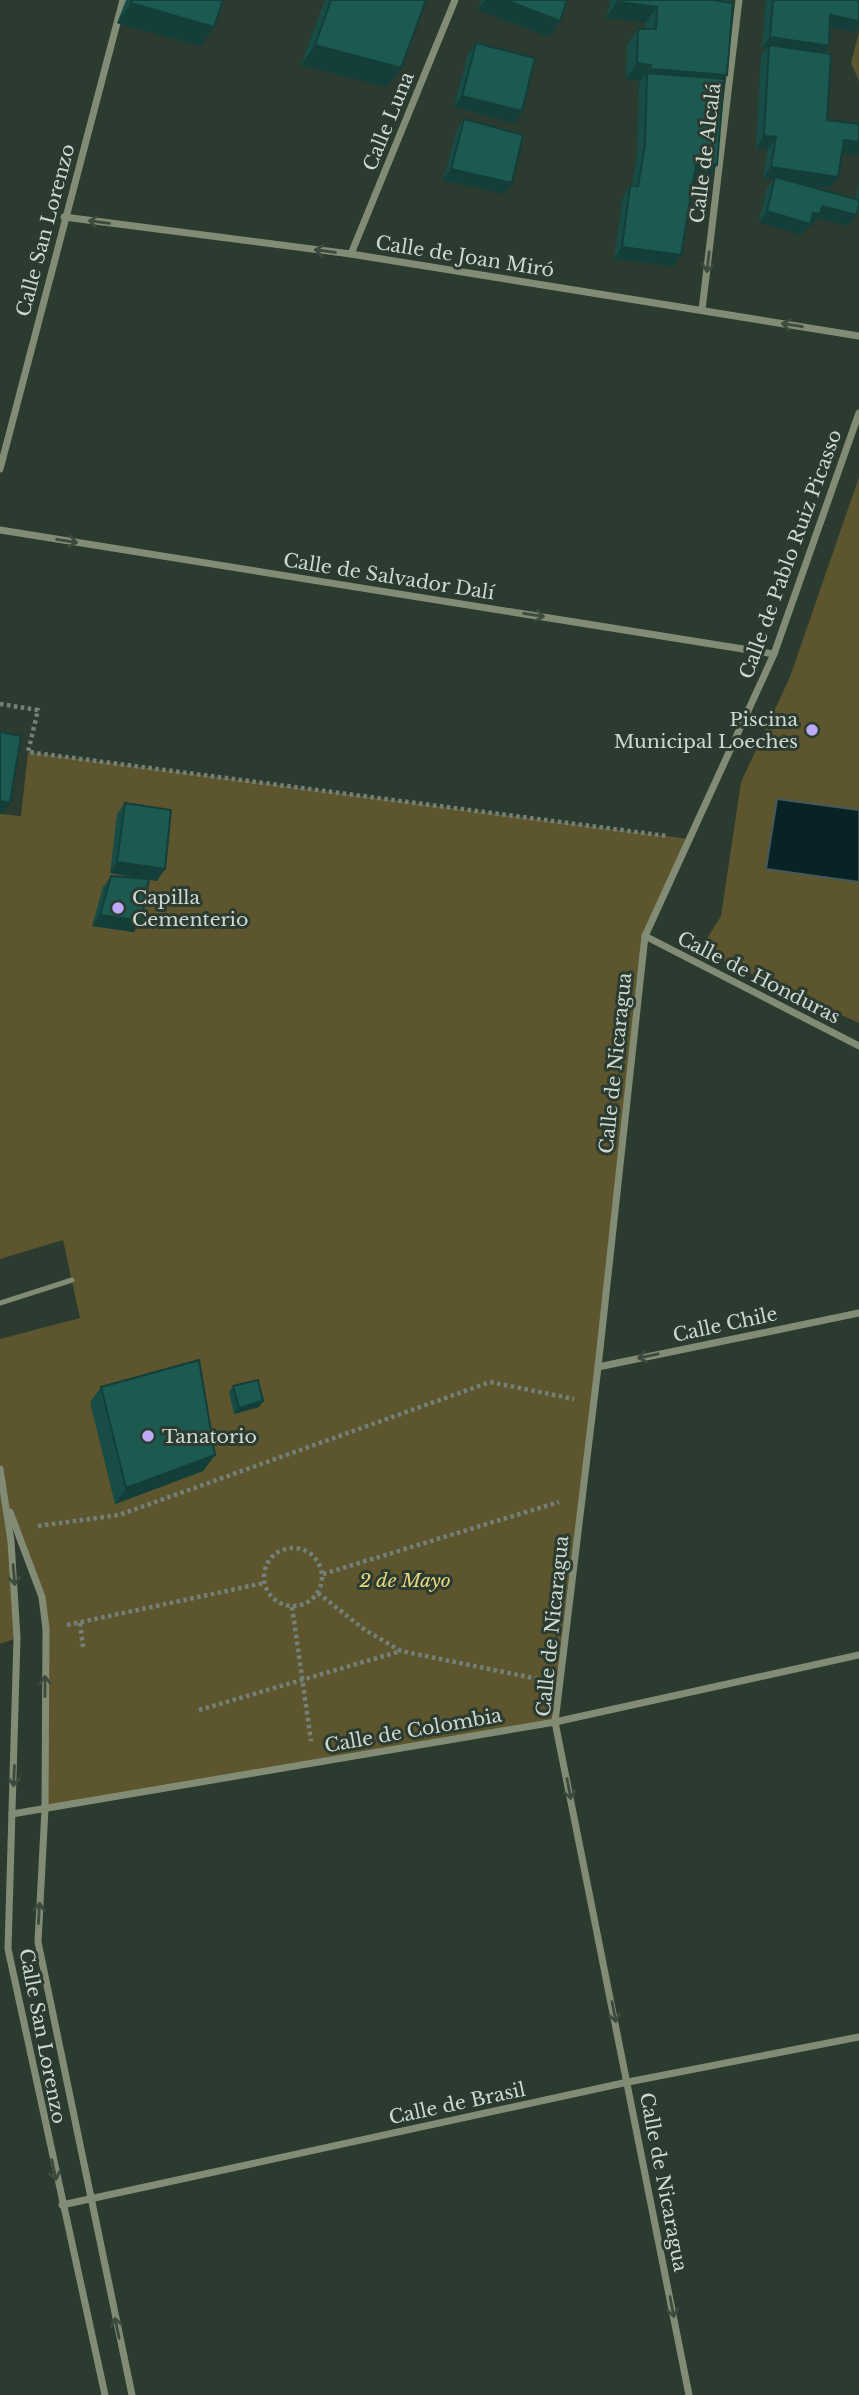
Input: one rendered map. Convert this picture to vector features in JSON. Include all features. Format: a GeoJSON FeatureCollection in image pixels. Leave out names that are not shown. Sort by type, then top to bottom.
{"type":"FeatureCollection","features":[{"type":"Feature","properties":{"kind":"street","name":"Calle San Lorenzo"},"geometry":{"type":"LineString","coordinates":[[0,469],[123,0]]}},
{"type":"Feature","properties":{"kind":"street","name":"Calle Luna"},"geometry":{"type":"LineString","coordinates":[[351,254],[455,0]]}},
{"type":"Feature","properties":{"kind":"street","name":"Calle de Alcalá"},"geometry":{"type":"LineString","coordinates":[[702,310],[739,0]]}},
{"type":"Feature","properties":{"kind":"street","name":"Calle de Joan Miró"},"geometry":{"type":"LineString","coordinates":[[64,217],[351,254],[859,336]]}},
{"type":"Feature","properties":{"kind":"street","name":"Calle de Pablo Ruiz Picasso"},"geometry":{"type":"LineString","coordinates":[[645,936],[774,654],[859,413]]}},
{"type":"Feature","properties":{"kind":"street","name":"Calle de Salvador Dalí"},"geometry":{"type":"LineString","coordinates":[[0,530],[774,654]]}},
{"type":"Feature","properties":{"kind":"street","name":"Calle de Honduras"},"geometry":{"type":"LineString","coordinates":[[645,936],[859,1046]]}},
{"type":"Feature","properties":{"kind":"street","name":"Calle de Nicaragua"},"geometry":{"type":"LineString","coordinates":[[645,936],[598,1367],[555,1722],[689,2395]]}},
{"type":"Feature","properties":{"kind":"street","name":"Calle Chile"},"geometry":{"type":"LineString","coordinates":[[598,1367],[859,1312]]}},
{"type":"Feature","properties":{"kind":"street","name":"Calle San Lorenzo"},"geometry":{"type":"LineString","coordinates":[[0,1469],[11,1541],[17,1638],[8,1949],[62,2205],[106,2395]]}},
{"type":"Feature","properties":{"kind":"street"},"geometry":{"type":"LineString","coordinates":[[5,1499],[42,1597],[46,1629],[45,1809],[37,1942],[132,2395]]}},
{"type":"Feature","properties":{"kind":"street","name":"Calle de Colombia"},"geometry":{"type":"LineString","coordinates":[[12,1814],[555,1722],[859,1655]]}},
{"type":"Feature","properties":{"kind":"street","name":"Calle de Brasil"},"geometry":{"type":"LineString","coordinates":[[62,2205],[628,2082],[859,2037]]}},
{"type":"Feature","properties":{"kind":"lane"},"geometry":{"type":"LineString","coordinates":[[0,1303],[72,1280]]}},
{"type":"Feature","properties":{"kind":"path"},"geometry":{"type":"LineString","coordinates":[[0,704],[38,710],[28,752],[689,839]]}},
{"type":"Feature","properties":{"kind":"path"},"geometry":{"type":"LineString","coordinates":[[16,1529],[119,1515],[490,1382],[593,1405]]}},
{"type":"Feature","properties":{"kind":"path"},"geometry":{"type":"LineString","coordinates":[[323,1574],[583,1494]]}},
{"type":"Feature","properties":{"kind":"path"},"geometry":{"type":"LineString","coordinates":[[289,1548],[298,1548],[314,1557],[323,1574],[318,1593],[311,1601],[292,1607],[274,1600],[264,1583],[266,1564],[279,1550],[289,1548]]}},
{"type":"Feature","properties":{"kind":"path"},"geometry":{"type":"LineString","coordinates":[[46,1629],[264,1583]]}},
{"type":"Feature","properties":{"kind":"path"},"geometry":{"type":"LineString","coordinates":[[318,1593],[365,1630],[401,1651],[463,1661],[559,1684]]}},
{"type":"Feature","properties":{"kind":"path"},"geometry":{"type":"LineString","coordinates":[[292,1607],[304,1679],[313,1763]]}},
{"type":"Feature","properties":{"kind":"path"},"geometry":{"type":"LineString","coordinates":[[80,1623],[83,1647]]}},
{"type":"Feature","properties":{"kind":"path"},"geometry":{"type":"LineString","coordinates":[[199,1710],[401,1651]]}},
{"type":"Feature","properties":{"kind":"green space"},"geometry":{"type":"Polygon","coordinates":[[[859,32],[859,81],[851,63],[859,32]]]}},
{"type":"Feature","properties":{"kind":"green space","name":"Piscina Municipal Loeches"},"geometry":{"type":"Polygon","coordinates":[[[859,477],[859,1023],[700,950],[721,916],[741,782],[790,677],[859,477]]]}},
{"type":"Feature","properties":{"kind":"green space","name":"2 de Mayo"},"geometry":{"type":"Polygon","coordinates":[[[28,752],[689,839],[645,936],[555,1722],[45,1809],[44,1610],[6,1503],[17,1638],[0,1644],[0,1339],[80,1318],[63,1240],[0,1259],[0,814],[21,816],[28,752]]]}},
{"type":"Feature","properties":{"kind":"water"},"geometry":{"type":"Polygon","coordinates":[[[777,799],[859,810],[859,882],[766,869],[777,799]]]}},
{"type":"Feature","properties":{"kind":"building"},"geometry":{"type":"Polygon","coordinates":[[[132,0],[223,0],[214,27],[131,3],[132,0]]]}},
{"type":"Feature","properties":{"kind":"building"},"geometry":{"type":"Polygon","coordinates":[[[331,0],[426,0],[401,68],[315,45],[331,0]]]}},
{"type":"Feature","properties":{"kind":"building"},"geometry":{"type":"Polygon","coordinates":[[[505,0],[567,0],[560,21],[505,0]]]}},
{"type":"Feature","properties":{"kind":"building"},"geometry":{"type":"Polygon","coordinates":[[[617,0],[713,0],[733,3],[727,75],[650,69],[651,65],[637,63],[638,29],[656,29],[657,7],[617,0]]]}},
{"type":"Feature","properties":{"kind":"building"},"geometry":{"type":"Polygon","coordinates":[[[773,0],[859,0],[859,21],[830,15],[829,46],[770,37],[773,0]]]}},
{"type":"Feature","properties":{"kind":"building"},"geometry":{"type":"Polygon","coordinates":[[[476,43],[535,58],[522,111],[462,96],[476,43]]]}},
{"type":"Feature","properties":{"kind":"building"},"geometry":{"type":"Polygon","coordinates":[[[769,45],[831,54],[827,120],[859,124],[859,142],[844,140],[838,177],[771,167],[776,137],[764,136],[769,45]]]}},
{"type":"Feature","properties":{"kind":"building"},"geometry":{"type":"Polygon","coordinates":[[[647,73],[724,79],[717,165],[697,159],[681,255],[622,247],[630,186],[638,186],[645,144],[647,73]]]}},
{"type":"Feature","properties":{"kind":"building"},"geometry":{"type":"Polygon","coordinates":[[[464,119],[523,135],[512,183],[451,169],[464,119]]]}},
{"type":"Feature","properties":{"kind":"building"},"geometry":{"type":"Polygon","coordinates":[[[775,177],[859,200],[856,215],[822,206],[820,214],[813,213],[810,224],[767,211],[775,177]]]}},
{"type":"Feature","properties":{"kind":"building"},"geometry":{"type":"Polygon","coordinates":[[[0,732],[21,736],[10,803],[0,801],[0,732]]]}},
{"type":"Feature","properties":{"kind":"building"},"geometry":{"type":"Polygon","coordinates":[[[125,803],[171,810],[165,869],[117,862],[125,803]]]}},
{"type":"Feature","properties":{"kind":"building","name":"Capilla Cementerio"},"geometry":{"type":"Polygon","coordinates":[[[111,876],[149,879],[141,921],[100,915],[111,876]]]}},
{"type":"Feature","properties":{"kind":"building","name":"Tanatorio"},"geometry":{"type":"Polygon","coordinates":[[[199,1360],[215,1455],[126,1488],[101,1387],[199,1360]]]}},
{"type":"Feature","properties":{"kind":"building"},"geometry":{"type":"Polygon","coordinates":[[[258,1380],[263,1401],[239,1408],[233,1386],[258,1380]]]}},
{"type":"Feature","properties":{"kind":"place","name":"Piscina Municipal Loeches"},"geometry":{"type":"Point","coordinates":[812,730]}},
{"type":"Feature","properties":{"kind":"place","name":"Capilla Cementerio"},"geometry":{"type":"Point","coordinates":[118,908]}},
{"type":"Feature","properties":{"kind":"place","name":"Tanatorio"},"geometry":{"type":"Point","coordinates":[148,1436]}}]}
